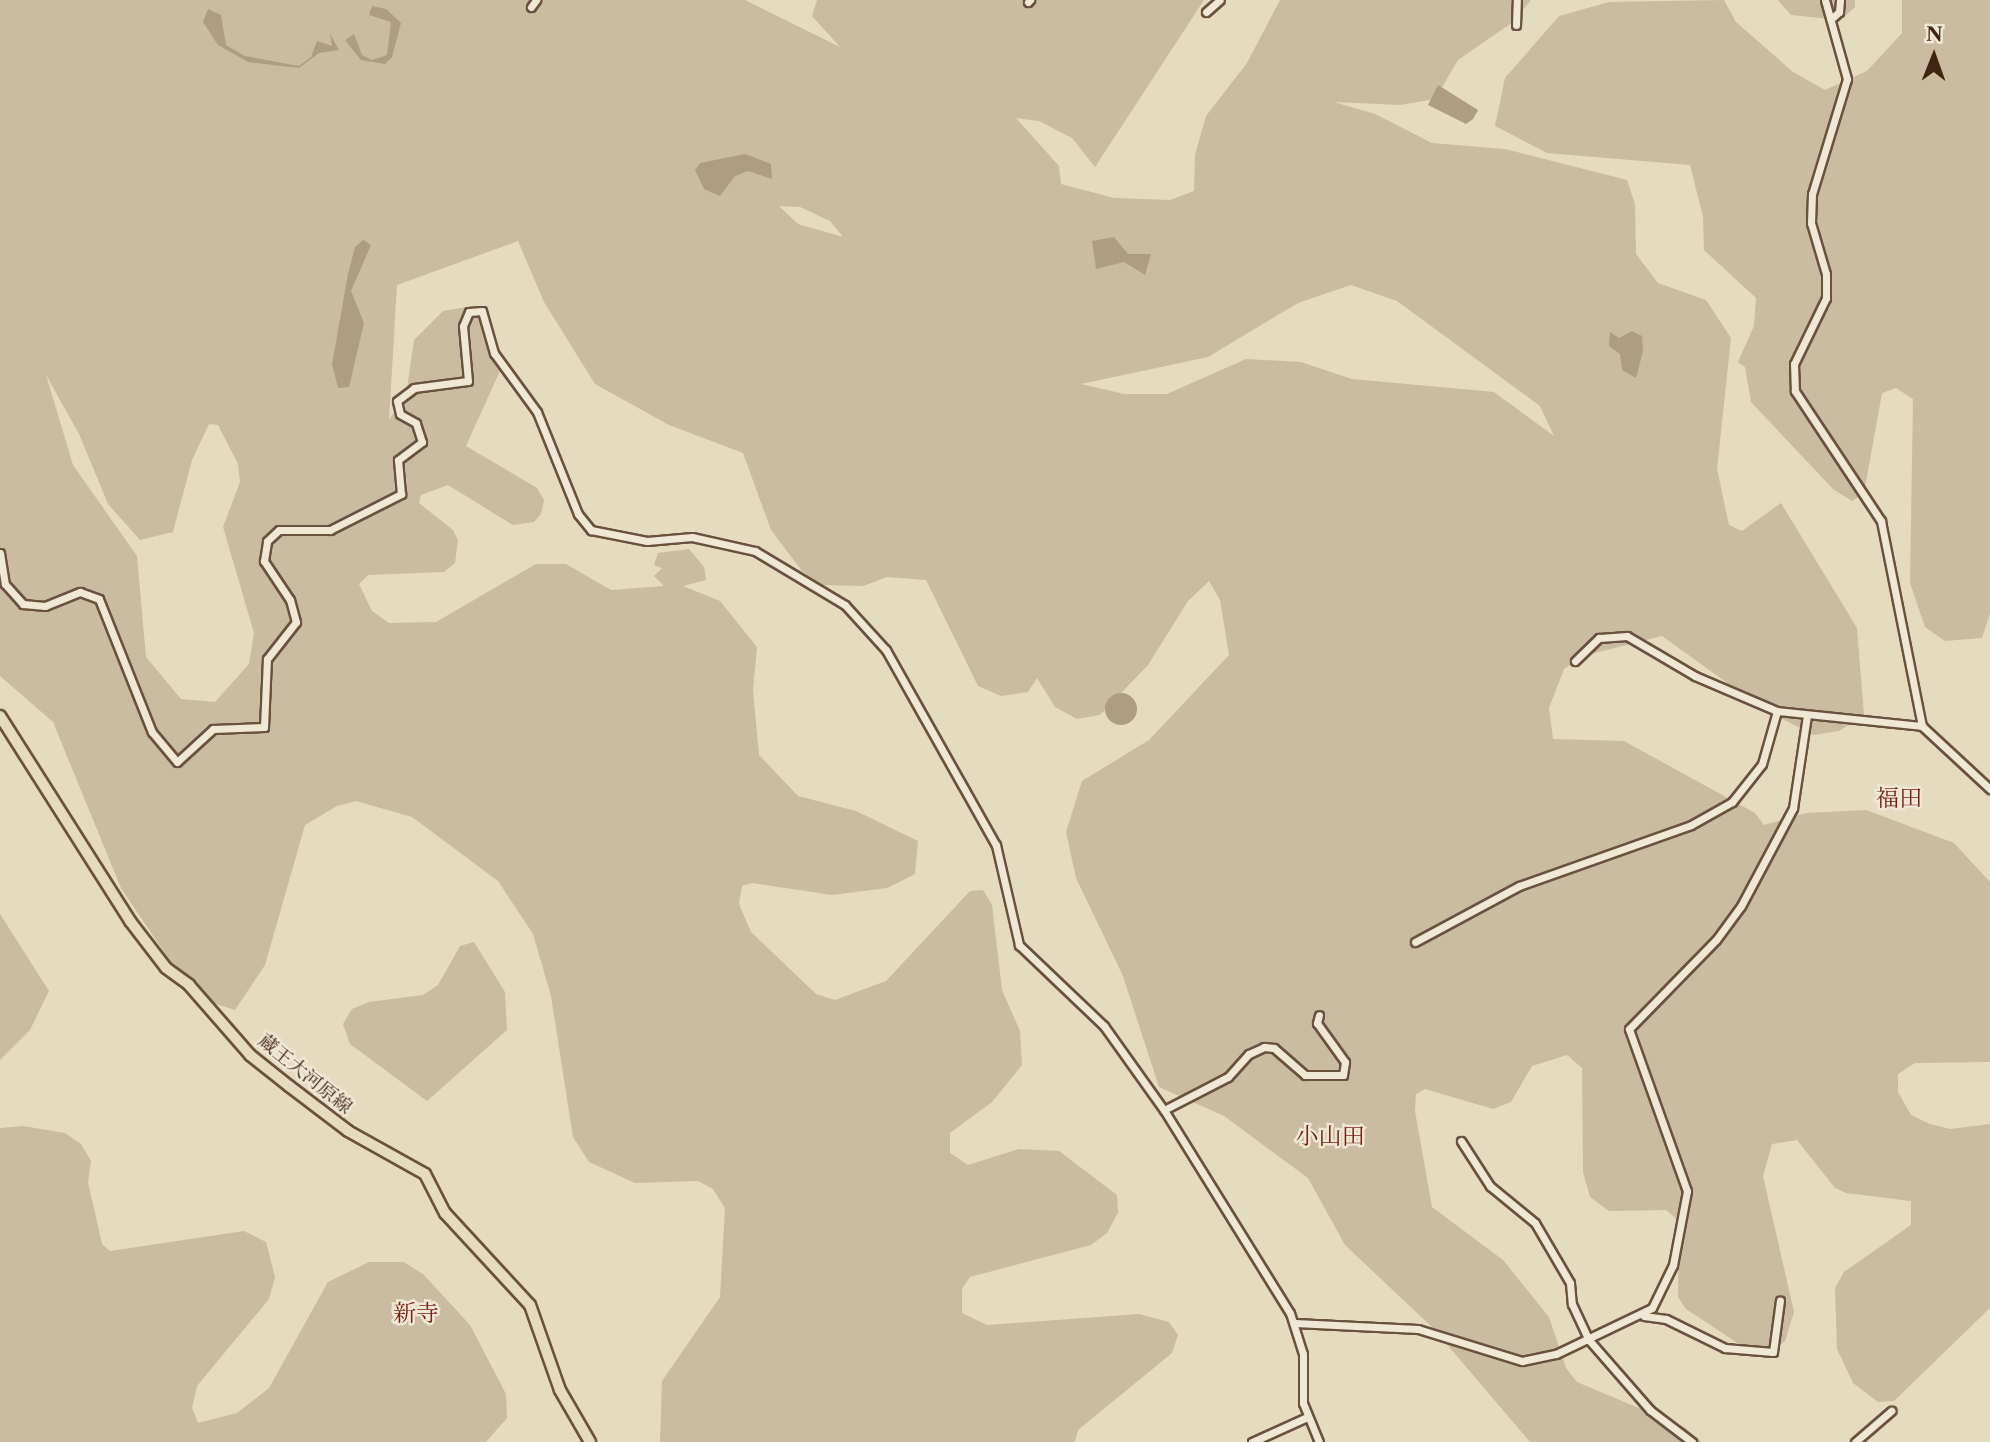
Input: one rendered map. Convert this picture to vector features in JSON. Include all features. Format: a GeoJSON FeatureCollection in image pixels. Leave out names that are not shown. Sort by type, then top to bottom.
{"type":"FeatureCollection","features":[{"type":"Feature","properties":{"kind":"main road","name":"蔵王大河原線"},"geometry":{"type":"LineString","coordinates":[[0,716],[130,921],[166,968],[189,985],[250,1055],[348,1131],[425,1174],[445,1213],[530,1305],[560,1390],[590,1442]]}},
{"type":"Feature","properties":{"kind":"street"},"geometry":{"type":"LineString","coordinates":[[1206,12],[1220,0]]}},
{"type":"Feature","properties":{"kind":"street"},"geometry":{"type":"LineString","coordinates":[[1516,25],[1517,0]]}},
{"type":"Feature","properties":{"kind":"street"},"geometry":{"type":"LineString","coordinates":[[1825,0],[1847,68],[1847,90],[1810,210],[1826,274],[1826,298],[1793,376],[1800,403],[1881,521],[1922,726],[1990,789]]}},
{"type":"Feature","properties":{"kind":"street"},"geometry":{"type":"LineString","coordinates":[[1832,18],[1839,12],[1840,0]]}},
{"type":"Feature","properties":{"kind":"street"},"geometry":{"type":"LineString","coordinates":[[0,553],[5,584],[23,604],[45,606],[80,592],[99,599],[152,732],[177,762],[213,729],[264,727],[267,659],[296,622],[290,600],[264,561],[267,541],[279,530],[330,530],[401,494],[398,460],[422,442],[416,424],[400,414],[397,401],[414,388],[468,381],[463,326],[476,310],[485,315],[494,353],[537,411],[578,514],[591,530],[648,541],[692,537],[755,551],[799,573],[845,605],[886,650],[996,845],[1019,945],[1104,1026],[1164,1110],[1295,1323],[1307,1417],[1319,1442]]}},
{"type":"Feature","properties":{"kind":"street"},"geometry":{"type":"LineString","coordinates":[[1575,661],[1599,638],[1627,635],[1695,676],[1777,711],[1922,726]]}},
{"type":"Feature","properties":{"kind":"street"},"geometry":{"type":"LineString","coordinates":[[1415,942],[1519,886],[1691,825],[1732,802],[1762,764],[1777,711]]}},
{"type":"Feature","properties":{"kind":"street"},"geometry":{"type":"LineString","coordinates":[[1295,1323],[1418,1329],[1522,1361],[1589,1340],[1643,1316],[1658,1300],[1674,1265],[1687,1191],[1629,1029],[1716,940],[1741,906],[1793,808],[1807,715]]}},
{"type":"Feature","properties":{"kind":"street"},"geometry":{"type":"LineString","coordinates":[[1164,1110],[1228,1077],[1249,1054],[1264,1047],[1274,1048],[1306,1075],[1343,1075],[1345,1062],[1317,1023],[1319,1015]]}},
{"type":"Feature","properties":{"kind":"street"},"geometry":{"type":"LineString","coordinates":[[1461,1140],[1490,1186],[1535,1223],[1570,1283],[1572,1304],[1589,1340],[1650,1410],[1692,1442]]}},
{"type":"Feature","properties":{"kind":"street"},"geometry":{"type":"LineString","coordinates":[[1643,1316],[1666,1319],[1725,1348],[1773,1352],[1780,1300]]}},
{"type":"Feature","properties":{"kind":"street"},"geometry":{"type":"LineString","coordinates":[[1855,1442],[1891,1411]]}},
{"type":"Feature","properties":{"kind":"street"},"geometry":{"type":"LineString","coordinates":[[1252,1442],[1307,1417]]}},
{"type":"Feature","properties":{"kind":"shaded area"},"geometry":{"type":"Polygon","coordinates":[[[0,0],[745,0],[840,47],[812,16],[817,0],[1204,0],[1095,167],[1072,138],[1039,121],[1016,118],[1059,166],[1061,184],[1114,198],[1170,200],[1194,191],[1195,155],[1206,116],[1247,63],[1280,0],[1531,0],[1513,22],[1458,60],[1435,99],[1400,105],[1334,102],[1375,114],[1432,143],[1505,149],[1627,180],[1635,204],[1636,254],[1658,283],[1706,300],[1731,338],[1717,469],[1729,525],[1742,531],[1781,503],[1857,628],[1864,715],[1839,731],[1814,735],[1765,710],[1662,636],[1583,656],[1564,669],[1549,708],[1553,739],[1624,741],[1755,813],[1764,825],[1806,813],[1866,810],[1954,843],[1990,882],[1990,1062],[1915,1063],[1898,1074],[1898,1092],[1911,1115],[1930,1124],[1950,1129],[1990,1124],[1990,1308],[1894,1401],[1878,1402],[1853,1383],[1837,1349],[1835,1288],[1844,1272],[1911,1225],[1911,1201],[1846,1193],[1835,1188],[1797,1140],[1772,1144],[1763,1176],[1794,1312],[1785,1341],[1773,1350],[1745,1348],[1686,1309],[1678,1297],[1679,1221],[1666,1210],[1609,1211],[1590,1197],[1583,1172],[1582,1068],[1567,1055],[1532,1066],[1511,1102],[1493,1109],[1425,1089],[1416,1094],[1415,1111],[1432,1207],[1503,1260],[1549,1317],[1566,1368],[1577,1382],[1684,1427],[1702,1442],[1530,1442],[1433,1328],[1345,1245],[1308,1178],[1224,1116],[1159,1087],[1123,976],[1076,878],[1066,832],[1082,781],[1149,740],[1229,655],[1220,600],[1209,581],[1188,601],[1148,665],[1100,715],[1077,719],[1055,707],[1037,678],[1028,692],[1001,696],[978,686],[926,580],[887,577],[863,586],[822,585],[802,571],[771,530],[743,453],[669,425],[595,384],[544,302],[518,241],[397,285],[389,420],[406,395],[414,340],[443,311],[472,306],[504,362],[466,446],[537,488],[544,500],[541,514],[534,522],[513,525],[448,485],[421,495],[419,503],[453,530],[458,540],[455,563],[444,572],[368,575],[359,584],[372,611],[389,623],[436,622],[536,564],[566,564],[611,590],[664,586],[654,576],[662,568],[654,565],[658,553],[689,549],[704,567],[706,580],[683,586],[720,601],[757,647],[753,690],[759,755],[798,796],[856,811],[918,841],[915,874],[887,888],[832,895],[752,883],[742,886],[739,904],[751,932],[816,994],[835,1000],[886,981],[970,891],[983,890],[992,905],[1002,990],[1020,1031],[1022,1065],[992,1102],[950,1133],[950,1153],[968,1165],[1019,1149],[1059,1151],[1117,1195],[1118,1213],[1107,1233],[1091,1245],[970,1277],[962,1289],[962,1313],[987,1325],[1139,1314],[1169,1322],[1178,1335],[1172,1353],[1078,1430],[1075,1442],[660,1442],[662,1381],[720,1297],[725,1208],[713,1189],[698,1181],[635,1183],[589,1162],[573,1137],[551,996],[533,934],[498,881],[412,817],[356,801],[337,806],[305,825],[265,965],[235,1010],[194,997],[121,888],[53,722],[0,676],[0,0]],[[779,206],[798,224],[843,237],[830,221],[800,207],[779,206]],[[1351,285],[1298,303],[1208,357],[1081,384],[1124,394],[1167,394],[1246,359],[1301,362],[1352,379],[1494,392],[1554,436],[1540,406],[1397,301],[1351,285]],[[46,375],[73,465],[137,556],[146,657],[181,699],[215,702],[249,664],[254,633],[223,527],[240,482],[238,464],[218,425],[209,424],[192,460],[173,532],[140,540],[108,504],[79,434],[46,375]]]}},
{"type":"Feature","properties":{"kind":"shaded area"},"geometry":{"type":"Polygon","coordinates":[[[1724,0],[1736,22],[1793,72],[1825,90],[1867,71],[1902,33],[1902,0],[1990,0],[1990,613],[1982,638],[1945,641],[1925,627],[1910,583],[1913,399],[1896,388],[1882,393],[1864,493],[1852,501],[1833,489],[1751,402],[1745,367],[1738,362],[1754,326],[1756,298],[1704,250],[1703,217],[1690,165],[1547,153],[1495,126],[1505,78],[1559,16],[1609,2],[1724,0]]]}},
{"type":"Feature","properties":{"kind":"shaded area"},"geometry":{"type":"Polygon","coordinates":[[[1778,0],[1855,0],[1855,7],[1844,17],[1830,19],[1791,15],[1778,0]]]}},
{"type":"Feature","properties":{"kind":"shaded area"},"geometry":{"type":"Polygon","coordinates":[[[372,6],[386,9],[401,23],[392,57],[385,64],[361,60],[345,40],[354,34],[362,55],[372,60],[387,55],[391,22],[369,15],[372,6]]]}},
{"type":"Feature","properties":{"kind":"shaded area"},"geometry":{"type":"Polygon","coordinates":[[[208,9],[221,15],[226,45],[245,56],[299,66],[311,57],[317,41],[332,46],[330,34],[339,50],[319,53],[299,68],[248,62],[218,45],[203,22],[208,9]]]}},
{"type":"Feature","properties":{"kind":"shaded area"},"geometry":{"type":"Polygon","coordinates":[[[1438,85],[1478,110],[1473,119],[1466,124],[1428,105],[1438,85]]]}},
{"type":"Feature","properties":{"kind":"shaded area"},"geometry":{"type":"Polygon","coordinates":[[[745,154],[771,164],[772,179],[748,171],[735,176],[720,196],[704,189],[695,170],[700,163],[745,154]]]}},
{"type":"Feature","properties":{"kind":"shaded area"},"geometry":{"type":"Polygon","coordinates":[[[1114,237],[1128,254],[1151,254],[1145,275],[1124,262],[1096,269],[1092,241],[1114,237]]]}},
{"type":"Feature","properties":{"kind":"shaded area"},"geometry":{"type":"Polygon","coordinates":[[[363,240],[371,245],[351,291],[364,323],[349,387],[338,388],[332,364],[348,274],[355,247],[363,240]]]}},
{"type":"Feature","properties":{"kind":"shaded area"},"geometry":{"type":"Polygon","coordinates":[[[1632,331],[1642,336],[1643,351],[1636,378],[1622,370],[1620,354],[1609,346],[1610,332],[1619,338],[1632,331]]]}},
{"type":"Feature","properties":{"kind":"shaded area"},"geometry":{"type":"Polygon","coordinates":[[[1121,693],[1132,698],[1137,709],[1132,720],[1121,725],[1110,720],[1105,709],[1110,698],[1121,693]]]}},
{"type":"Feature","properties":{"kind":"shaded area"},"geometry":{"type":"Polygon","coordinates":[[[0,914],[49,991],[30,1030],[0,1060],[0,914]]]}},
{"type":"Feature","properties":{"kind":"shaded area"},"geometry":{"type":"Polygon","coordinates":[[[474,942],[505,992],[507,1030],[427,1101],[350,1044],[343,1024],[352,1009],[369,1002],[423,995],[438,985],[460,946],[474,942]]]}},
{"type":"Feature","properties":{"kind":"shaded area"},"geometry":{"type":"Polygon","coordinates":[[[23,1126],[65,1133],[81,1144],[91,1161],[88,1182],[102,1244],[110,1251],[244,1231],[266,1242],[275,1277],[269,1299],[197,1386],[192,1408],[198,1423],[237,1413],[269,1388],[328,1282],[369,1262],[404,1262],[423,1274],[470,1325],[506,1394],[507,1418],[486,1442],[0,1442],[0,1128],[23,1126]]]}},
{"type":"Feature","properties":{"kind":"district","name":"福田"},"geometry":{"type":"Point","coordinates":[1899,798]}},
{"type":"Feature","properties":{"kind":"district","name":"小山田"},"geometry":{"type":"Point","coordinates":[1330,1136]}},
{"type":"Feature","properties":{"kind":"district","name":"新寺"},"geometry":{"type":"Point","coordinates":[416,1313]}}]}
